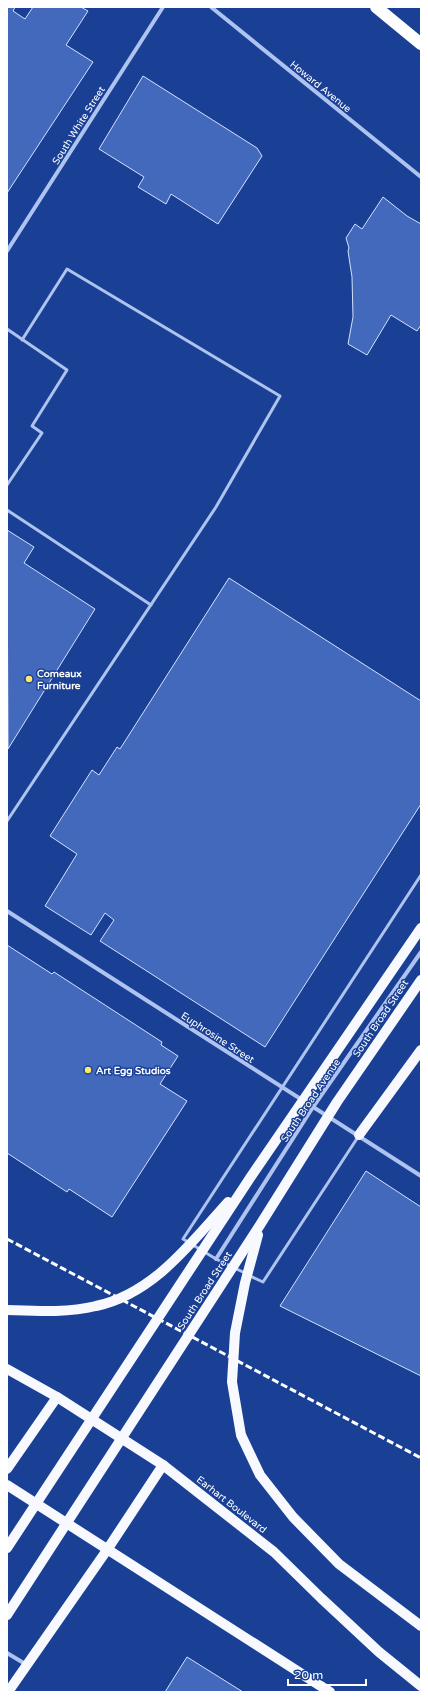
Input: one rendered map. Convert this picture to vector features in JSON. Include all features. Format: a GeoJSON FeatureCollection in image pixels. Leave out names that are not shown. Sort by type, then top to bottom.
{"type":"FeatureCollection","features":[{"type":"Feature","properties":{"kind":"highway"},"geometry":{"type":"LineString","coordinates":[[376,7],[421,44]]}},
{"type":"Feature","properties":{"kind":"main road","name":"South Broad Street"},"geometry":{"type":"LineString","coordinates":[[7,1548],[250,1178],[421,928]]}},
{"type":"Feature","properties":{"kind":"main road","name":"South Broad Street"},"geometry":{"type":"LineString","coordinates":[[7,1615],[260,1225],[337,1102],[421,980]]}},
{"type":"Feature","properties":{"kind":"main road"},"geometry":{"type":"LineString","coordinates":[[359,1135],[421,1050]]}},
{"type":"Feature","properties":{"kind":"main road"},"geometry":{"type":"LineString","coordinates":[[7,1310],[49,1311],[96,1306],[130,1294],[156,1277],[185,1250],[250,1178]]}},
{"type":"Feature","properties":{"kind":"main road"},"geometry":{"type":"LineString","coordinates":[[260,1225],[245,1283],[235,1333],[232,1382],[241,1435],[260,1475],[293,1517],[339,1564],[421,1626]]}},
{"type":"Feature","properties":{"kind":"main road","name":"Earhart Boulevard"},"geometry":{"type":"LineString","coordinates":[[7,1369],[57,1397],[163,1465],[274,1552],[320,1598],[380,1652],[421,1686]]}},
{"type":"Feature","properties":{"kind":"main road"},"geometry":{"type":"LineString","coordinates":[[7,1469],[57,1397]]}},
{"type":"Feature","properties":{"kind":"main road"},"geometry":{"type":"LineString","coordinates":[[8,1692],[107,1550],[163,1465]]}},
{"type":"Feature","properties":{"kind":"main road"},"geometry":{"type":"LineString","coordinates":[[7,1485],[330,1692]]}},
{"type":"Feature","properties":{"kind":"street","name":"South White Street"},"geometry":{"type":"LineString","coordinates":[[7,251],[163,7]]}},
{"type":"Feature","properties":{"kind":"street","name":"Howard Avenue"},"geometry":{"type":"LineString","coordinates":[[211,7],[421,177]]}},
{"type":"Feature","properties":{"kind":"street","name":"Euphrosine Street"},"geometry":{"type":"LineString","coordinates":[[7,911],[421,1176]]}},
{"type":"Feature","properties":{"kind":"street","name":"South Broad Avenue"},"geometry":{"type":"LineString","coordinates":[[216,1259],[313,1108],[421,952]]}},
{"type":"Feature","properties":{"kind":"street"},"geometry":{"type":"LineString","coordinates":[[7,1653],[27,1665]]}},
{"type":"Feature","properties":{"kind":"lane"},"geometry":{"type":"LineString","coordinates":[[7,822],[216,507],[280,396],[67,269],[22,340]]}},
{"type":"Feature","properties":{"kind":"lane"},"geometry":{"type":"LineString","coordinates":[[7,329],[67,370],[32,426],[42,433],[7,485]]}},
{"type":"Feature","properties":{"kind":"lane"},"geometry":{"type":"LineString","coordinates":[[7,510],[151,605]]}},
{"type":"Feature","properties":{"kind":"lane"},"geometry":{"type":"LineString","coordinates":[[359,1135],[263,1282],[216,1259],[184,1239],[421,875]]}},
{"type":"Feature","properties":{"kind":"building"},"geometry":{"type":"Polygon","coordinates":[[[7,7],[15,7],[13,11],[25,19],[33,7],[81,7],[88,11],[66,45],[93,62],[7,193],[7,7]]]}},
{"type":"Feature","properties":{"kind":"building"},"geometry":{"type":"Polygon","coordinates":[[[143,76],[257,148],[262,156],[218,224],[171,194],[166,204],[138,187],[144,177],[99,149],[143,76]]]}},
{"type":"Feature","properties":{"kind":"building"},"geometry":{"type":"Polygon","coordinates":[[[383,197],[407,216],[421,224],[421,325],[417,331],[391,315],[367,355],[348,344],[353,317],[352,277],[348,251],[349,248],[346,238],[355,224],[362,229],[383,197]]]}},
{"type":"Feature","properties":{"kind":"building","name":"Comeaux Furniture"},"geometry":{"type":"Polygon","coordinates":[[[7,530],[34,547],[24,563],[95,609],[8,749],[7,530]]]}},
{"type":"Feature","properties":{"kind":"building"},"geometry":{"type":"Polygon","coordinates":[[[229,578],[421,701],[421,804],[265,1047],[100,941],[114,920],[105,913],[91,935],[45,906],[77,854],[50,836],[92,770],[99,775],[117,747],[120,749],[229,578]]]}},
{"type":"Feature","properties":{"kind":"building","name":"Art Egg Studios"},"geometry":{"type":"Polygon","coordinates":[[[7,945],[52,974],[54,972],[162,1042],[161,1045],[178,1056],[160,1084],[187,1101],[112,1217],[69,1189],[67,1192],[7,1153],[7,945]]]}},
{"type":"Feature","properties":{"kind":"building"},"geometry":{"type":"Polygon","coordinates":[[[366,1171],[421,1207],[421,1376],[280,1306],[366,1171]]]}},
{"type":"Feature","properties":{"kind":"building"},"geometry":{"type":"Polygon","coordinates":[[[187,1657],[243,1692],[165,1692],[187,1657]]]}},
{"type":"Feature","properties":{"kind":"railway"},"geometry":{"type":"LineString","coordinates":[[7,1239],[421,1458]]}},
{"type":"Feature","properties":{"kind":"place","name":"Comeaux Furniture"},"geometry":{"type":"Point","coordinates":[29,679]}},
{"type":"Feature","properties":{"kind":"place","name":"Art Egg Studios"},"geometry":{"type":"Point","coordinates":[88,1070]}}]}
